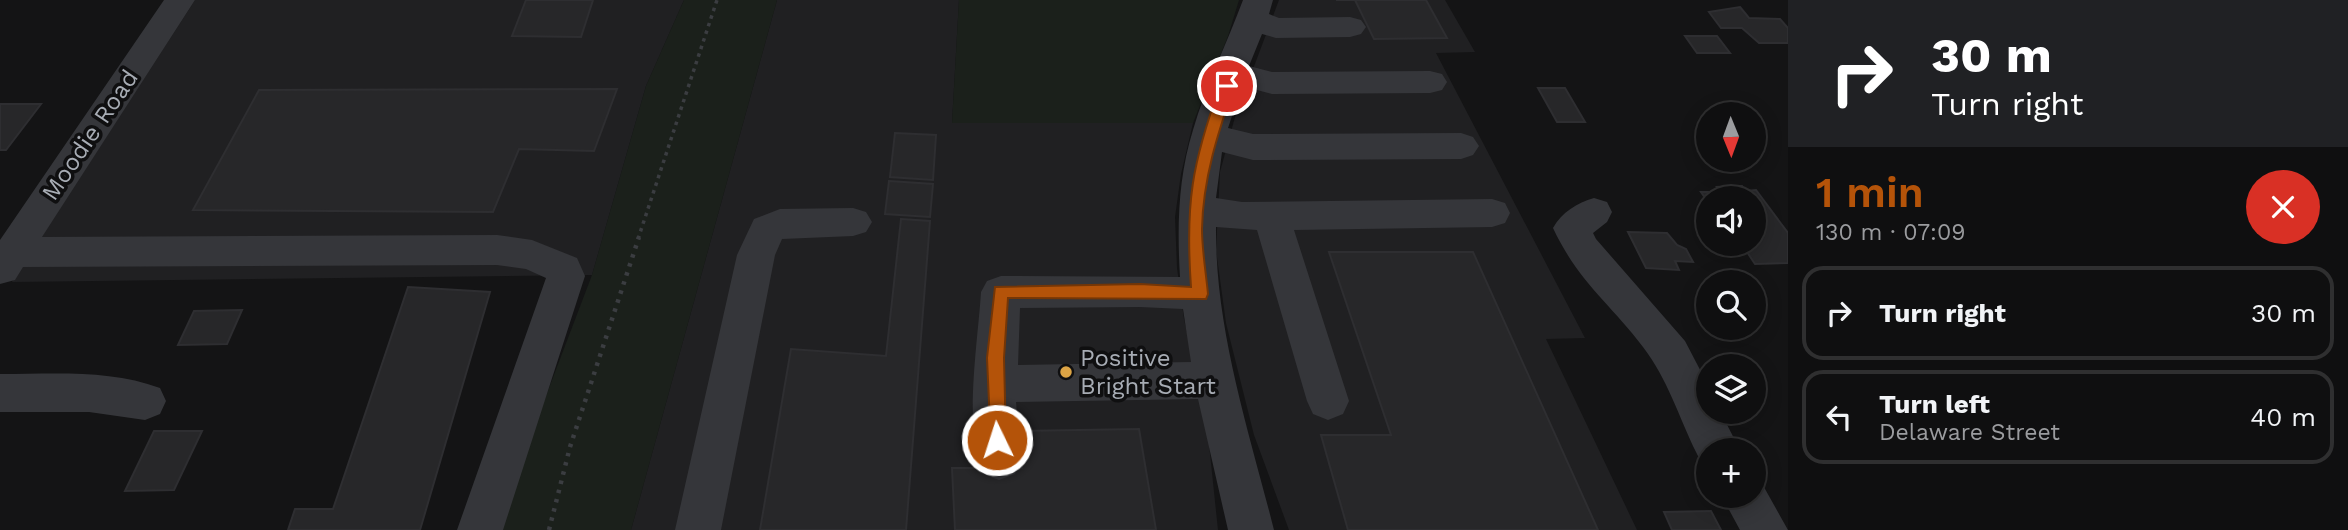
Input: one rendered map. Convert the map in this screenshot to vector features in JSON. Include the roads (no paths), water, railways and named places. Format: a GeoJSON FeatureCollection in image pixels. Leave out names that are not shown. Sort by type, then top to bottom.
{"type":"FeatureCollection","features":[{"type":"Feature","properties":{"kind":"street","name":"Moodie Road"},"geometry":{"type":"LineString","coordinates":[[6,261],[180,0]]}},
{"type":"Feature","properties":{"kind":"street"},"geometry":{"type":"LineString","coordinates":[[1251,530],[1216,380],[1200,294],[1196,210],[1209,136],[1254,9],[1276,28],[1350,27]]}},
{"type":"Feature","properties":{"kind":"street"},"geometry":{"type":"LineString","coordinates":[[1232,72],[1272,83],[1430,82]]}},
{"type":"Feature","properties":{"kind":"street"},"geometry":{"type":"LineString","coordinates":[[1209,136],[1253,147],[1461,146]]}},
{"type":"Feature","properties":{"kind":"street"},"geometry":{"type":"LineString","coordinates":[[1196,210],[1242,216],[1492,213]]}},
{"type":"Feature","properties":{"kind":"street"},"geometry":{"type":"LineString","coordinates":[[1594,212],[1572,228],[1582,253],[1651,326],[1670,353],[1712,438]]}},
{"type":"Feature","properties":{"kind":"street"},"geometry":{"type":"LineString","coordinates":[[1271,216],[1328,401]]}},
{"type":"Feature","properties":{"kind":"street"},"geometry":{"type":"LineString","coordinates":[[698,530],[756,255],[767,229],[780,223],[853,222]]}},
{"type":"Feature","properties":{"kind":"street"},"geometry":{"type":"LineString","coordinates":[[6,261],[496,250],[532,255],[563,269],[566,276],[480,530]]}},
{"type":"Feature","properties":{"kind":"street"},"geometry":{"type":"LineString","coordinates":[[999,460],[995,384],[1001,292],[1140,291],[1200,294]]}},
{"type":"Feature","properties":{"kind":"street"},"geometry":{"type":"LineString","coordinates":[[995,384],[1216,380]]}},
{"type":"Feature","properties":{"kind":"street"},"geometry":{"type":"LineString","coordinates":[[0,394],[89,393],[145,401]]}},
{"type":"Feature","properties":{"kind":"street"},"geometry":{"type":"LineString","coordinates":[[1752,508],[1765,530]]}},
{"type":"Feature","properties":{"kind":"place","name":"Positive Bright Start"},"geometry":{"type":"Point","coordinates":[1066,372]}}]}
